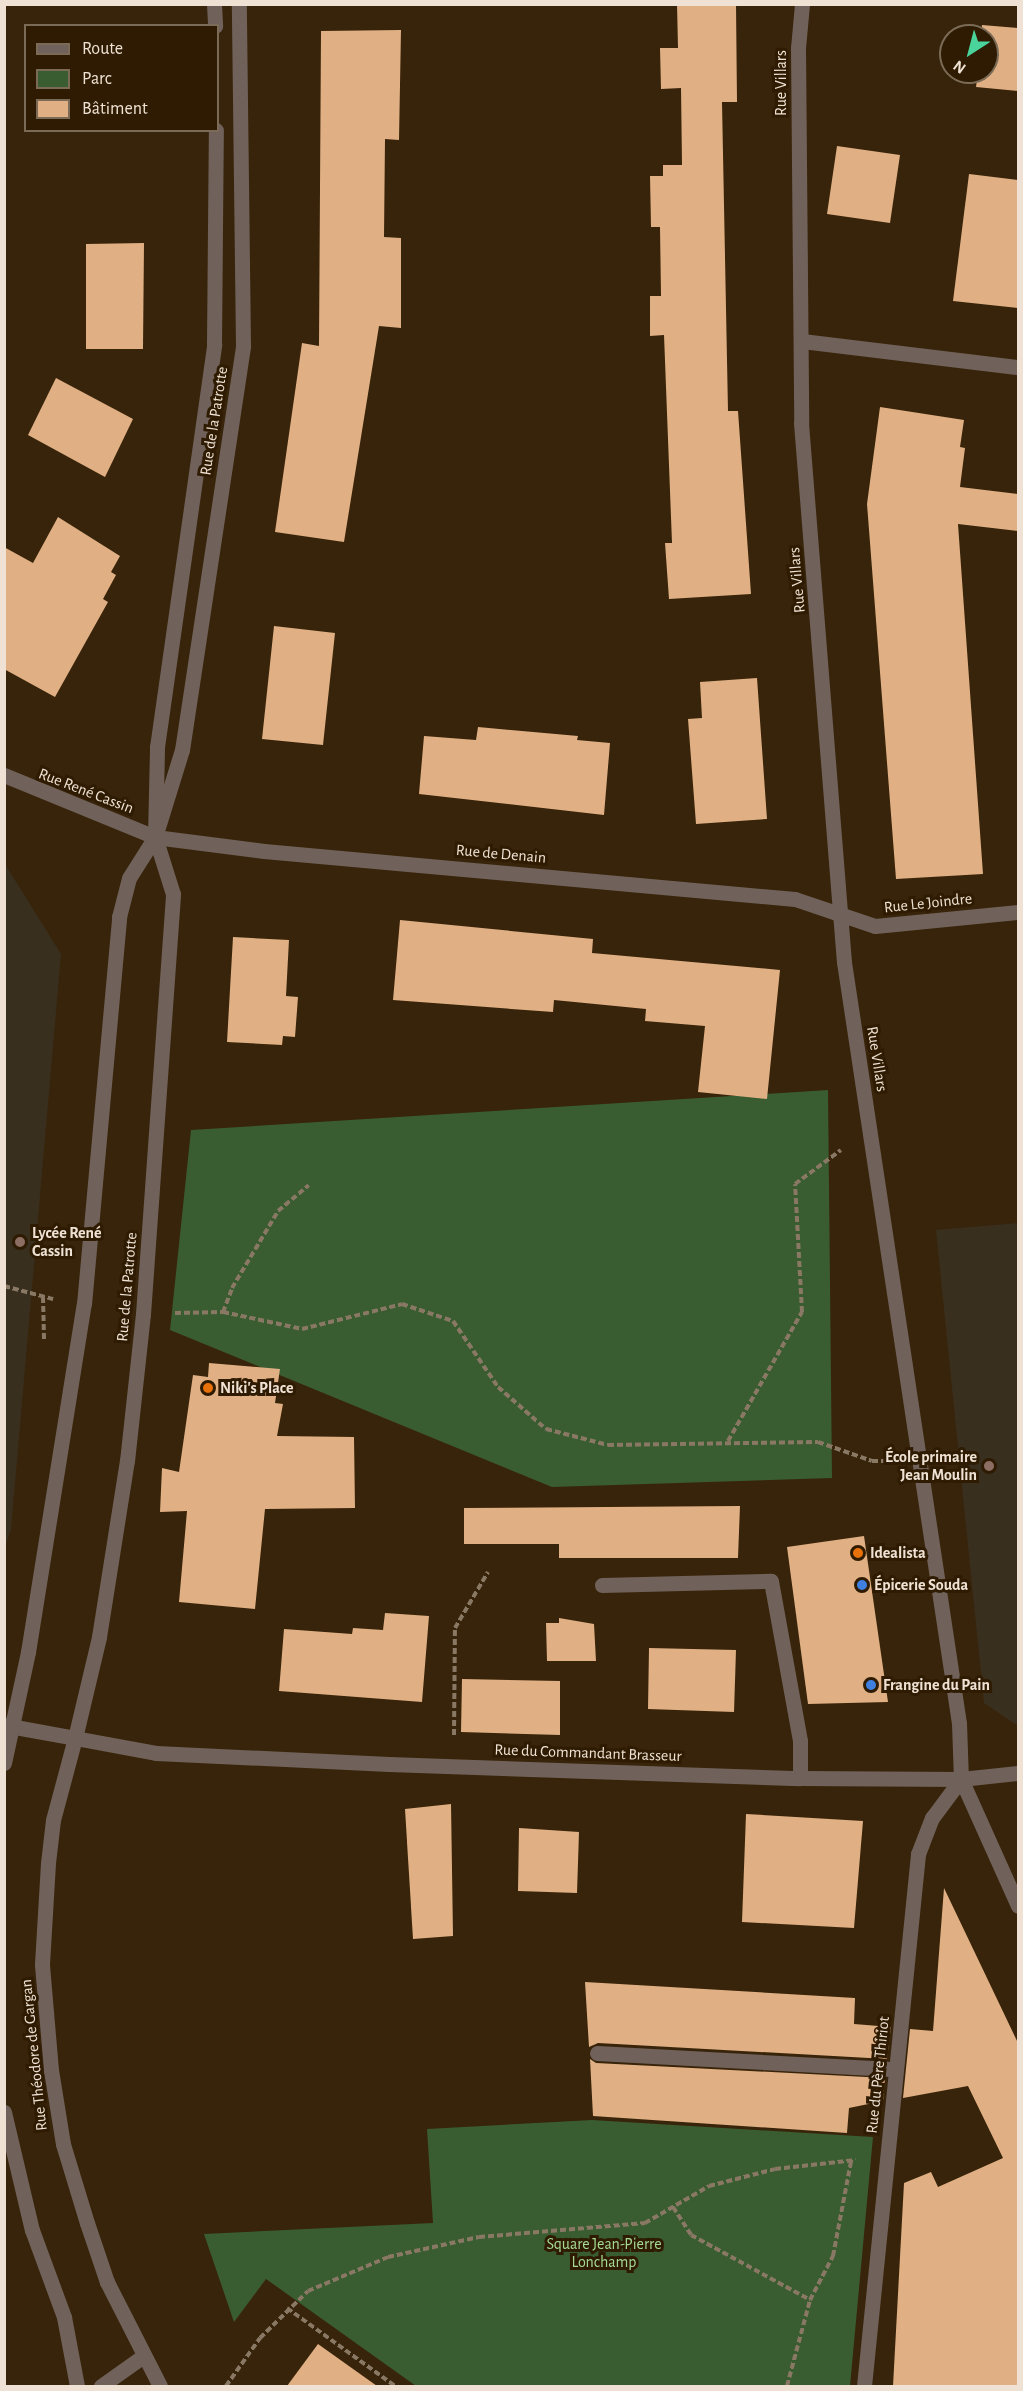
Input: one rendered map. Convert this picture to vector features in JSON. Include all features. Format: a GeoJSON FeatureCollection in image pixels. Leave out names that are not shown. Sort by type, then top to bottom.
{"type":"FeatureCollection","features":[{"type":"Feature","properties":{"kind":"street"},"geometry":{"type":"LineString","coordinates":[[214,4],[215,24]]}},
{"type":"Feature","properties":{"kind":"street","name":"Rue de la Patrotte"},"geometry":{"type":"LineString","coordinates":[[8,1726],[28,1652],[84,1304],[119,917],[129,878],[155,837],[182,750],[243,346],[239,4]]}},
{"type":"Feature","properties":{"kind":"street","name":"Rue Villars"},"geometry":{"type":"LineString","coordinates":[[802,4],[798,48],[801,423],[843,914],[844,962],[960,1723],[961,1779]]}},
{"type":"Feature","properties":{"kind":"street","name":"Rue de la Patrotte"},"geometry":{"type":"LineString","coordinates":[[75,1738],[99,1637],[127,1461],[143,1314],[173,894],[155,837],[157,747],[214,344],[216,132]]}},
{"type":"Feature","properties":{"kind":"street"},"geometry":{"type":"LineString","coordinates":[[802,341],[1018,368]]}},
{"type":"Feature","properties":{"kind":"street","name":"Rue René Cassin"},"geometry":{"type":"LineString","coordinates":[[4,775],[155,837]]}},
{"type":"Feature","properties":{"kind":"street","name":"Rue de Denain"},"geometry":{"type":"LineString","coordinates":[[155,837],[264,851],[795,899],[843,914]]}},
{"type":"Feature","properties":{"kind":"street","name":"Rue Le Joindre"},"geometry":{"type":"LineString","coordinates":[[843,914],[875,926],[1018,912]]}},
{"type":"Feature","properties":{"kind":"street"},"geometry":{"type":"LineString","coordinates":[[602,1585],[771,1581],[800,1741],[800,1778]]}},
{"type":"Feature","properties":{"kind":"street"},"geometry":{"type":"LineString","coordinates":[[4,1763],[8,1726]]}},
{"type":"Feature","properties":{"kind":"street","name":"Rue du Commandant Brasseur"},"geometry":{"type":"LineString","coordinates":[[8,1726],[156,1753],[800,1778],[961,1779],[1018,1773]]}},
{"type":"Feature","properties":{"kind":"street","name":"Rue Théodore de Gargan"},"geometry":{"type":"LineString","coordinates":[[75,1738],[53,1820],[48,1863],[42,1964],[51,2070],[63,2144],[107,2282],[142,2357],[160,2386]]}},
{"type":"Feature","properties":{"kind":"street"},"geometry":{"type":"LineString","coordinates":[[961,1779],[1018,1906]]}},
{"type":"Feature","properties":{"kind":"street","name":"Rue du Père Thiriot"},"geometry":{"type":"LineString","coordinates":[[864,2386],[918,1854],[932,1818],[961,1779]]}},
{"type":"Feature","properties":{"kind":"street"},"geometry":{"type":"LineString","coordinates":[[597,2053],[896,2069]]}},
{"type":"Feature","properties":{"kind":"street","name":"Rue Théodore de Gargan"},"geometry":{"type":"LineString","coordinates":[[4,2112],[32,2230],[64,2317],[77,2386]]}},
{"type":"Feature","properties":{"kind":"street"},"geometry":{"type":"LineString","coordinates":[[101,2386],[142,2357]]}},
{"type":"Feature","properties":{"kind":"path"},"geometry":{"type":"LineString","coordinates":[[728,1442],[802,1312],[795,1184],[869,1128]]}},
{"type":"Feature","properties":{"kind":"path"},"geometry":{"type":"LineString","coordinates":[[224,1312],[232,1288],[278,1211],[309,1185]]}},
{"type":"Feature","properties":{"kind":"path"},"geometry":{"type":"LineString","coordinates":[[4,1286],[84,1304]]}},
{"type":"Feature","properties":{"kind":"path"},"geometry":{"type":"LineString","coordinates":[[143,1314],[224,1312],[302,1329],[402,1304],[453,1321],[498,1387],[546,1429],[608,1445],[819,1442],[872,1461],[920,1459]]}},
{"type":"Feature","properties":{"kind":"path"},"geometry":{"type":"LineString","coordinates":[[453,1766],[454,1628],[488,1572]]}},
{"type":"Feature","properties":{"kind":"path"},"geometry":{"type":"LineString","coordinates":[[226,2386],[287,2308],[308,2291],[388,2257],[479,2237],[645,2223],[709,2186],[776,2169],[851,2162],[889,2140]]}},
{"type":"Feature","properties":{"kind":"path"},"geometry":{"type":"LineString","coordinates":[[788,2386],[810,2300],[833,2256],[851,2162]]}},
{"type":"Feature","properties":{"kind":"path"},"geometry":{"type":"LineString","coordinates":[[673,2207],[691,2235],[810,2300]]}},
{"type":"Feature","properties":{"kind":"path"},"geometry":{"type":"LineString","coordinates":[[287,2308],[395,2386]]}},
{"type":"Feature","properties":{"kind":"shaded area","name":"Lycée René Cassin"},"geometry":{"type":"Polygon","coordinates":[[[5,864],[61,954],[11,1529],[5,1547],[5,864]]]}},
{"type":"Feature","properties":{"kind":"shaded area","name":"École primaire Jean Moulin"},"geometry":{"type":"Polygon","coordinates":[[[1018,1223],[1018,1726],[984,1703],[936,1230],[1018,1223]]]}},
{"type":"Feature","properties":{"kind":"green space"},"geometry":{"type":"Polygon","coordinates":[[[828,1090],[832,1478],[552,1487],[170,1330],[191,1130],[828,1090]]]}},
{"type":"Feature","properties":{"kind":"green space","name":"Square Jean-Pierre Lonchamp"},"geometry":{"type":"Polygon","coordinates":[[[592,2120],[873,2137],[850,2386],[416,2386],[266,2279],[234,2322],[204,2234],[433,2223],[427,2129],[592,2120]]]}},
{"type":"Feature","properties":{"kind":"building"},"geometry":{"type":"Polygon","coordinates":[[[677,4],[736,4],[737,102],[722,102],[728,411],[738,411],[751,594],[669,599],[665,543],[672,543],[664,335],[650,336],[650,296],[661,296],[660,227],[651,227],[650,176],[663,176],[663,165],[682,165],[681,88],[661,89],[660,48],[678,48],[677,4]]]}},
{"type":"Feature","properties":{"kind":"building"},"geometry":{"type":"Polygon","coordinates":[[[999,26],[1018,28],[1018,91],[976,87],[976,84],[999,84],[999,26]]]}},
{"type":"Feature","properties":{"kind":"building"},"geometry":{"type":"Polygon","coordinates":[[[401,30],[399,140],[385,139],[384,237],[401,238],[401,328],[379,326],[344,542],[275,532],[302,343],[319,346],[321,31],[401,30]]]}},
{"type":"Feature","properties":{"kind":"building"},"geometry":{"type":"Polygon","coordinates":[[[837,146],[900,155],[890,223],[827,214],[837,146]]]}},
{"type":"Feature","properties":{"kind":"building"},"geometry":{"type":"Polygon","coordinates":[[[969,174],[1018,180],[1018,308],[953,301],[969,174]]]}},
{"type":"Feature","properties":{"kind":"building"},"geometry":{"type":"Polygon","coordinates":[[[144,243],[143,349],[86,349],[86,244],[144,243]]]}},
{"type":"Feature","properties":{"kind":"building"},"geometry":{"type":"Polygon","coordinates":[[[56,378],[133,419],[105,477],[28,435],[56,378]]]}},
{"type":"Feature","properties":{"kind":"building"},"geometry":{"type":"Polygon","coordinates":[[[880,407],[964,420],[960,447],[965,448],[960,487],[1018,494],[1018,531],[958,524],[983,874],[896,879],[867,504],[880,407]]]}},
{"type":"Feature","properties":{"kind":"building"},"geometry":{"type":"Polygon","coordinates":[[[58,517],[120,556],[111,572],[116,575],[103,599],[108,602],[55,697],[4,669],[4,547],[33,563],[58,517]]]}},
{"type":"Feature","properties":{"kind":"building"},"geometry":{"type":"Polygon","coordinates":[[[274,626],[335,633],[323,745],[262,739],[274,626]]]}},
{"type":"Feature","properties":{"kind":"building"},"geometry":{"type":"Polygon","coordinates":[[[757,678],[767,819],[696,824],[688,719],[702,718],[700,682],[757,678]]]}},
{"type":"Feature","properties":{"kind":"building"},"geometry":{"type":"Polygon","coordinates":[[[478,727],[578,736],[577,740],[610,743],[604,815],[419,794],[424,736],[476,740],[478,727]]]}},
{"type":"Feature","properties":{"kind":"building"},"geometry":{"type":"Polygon","coordinates":[[[400,920],[593,939],[592,953],[780,970],[767,1099],[698,1092],[705,1026],[645,1021],[646,1009],[554,1000],[553,1012],[393,1000],[400,920]]]}},
{"type":"Feature","properties":{"kind":"building"},"geometry":{"type":"Polygon","coordinates":[[[233,937],[289,940],[286,996],[298,997],[295,1037],[283,1036],[282,1045],[227,1042],[233,937]]]}},
{"type":"Feature","properties":{"kind":"building"},"geometry":{"type":"Polygon","coordinates":[[[209,1363],[280,1369],[275,1403],[283,1404],[277,1436],[354,1437],[355,1508],[265,1509],[255,1609],[179,1602],[187,1511],[160,1512],[162,1468],[179,1472],[193,1375],[208,1377],[209,1363]]]}},
{"type":"Feature","properties":{"kind":"building"},"geometry":{"type":"Polygon","coordinates":[[[740,1506],[738,1558],[559,1558],[559,1544],[464,1544],[464,1508],[740,1506]]]}},
{"type":"Feature","properties":{"kind":"building"},"geometry":{"type":"Polygon","coordinates":[[[864,1536],[888,1702],[808,1704],[787,1547],[864,1536]]]}},
{"type":"Feature","properties":{"kind":"building"},"geometry":{"type":"Polygon","coordinates":[[[385,1613],[429,1616],[422,1702],[279,1691],[284,1629],[352,1634],[353,1628],[383,1630],[385,1613]]]}},
{"type":"Feature","properties":{"kind":"building"},"geometry":{"type":"Polygon","coordinates":[[[559,1618],[594,1624],[596,1661],[547,1661],[546,1623],[559,1623],[559,1618]]]}},
{"type":"Feature","properties":{"kind":"building"},"geometry":{"type":"Polygon","coordinates":[[[649,1648],[736,1650],[734,1712],[648,1709],[649,1648]]]}},
{"type":"Feature","properties":{"kind":"building"},"geometry":{"type":"Polygon","coordinates":[[[462,1679],[560,1681],[560,1735],[461,1732],[462,1679]]]}},
{"type":"Feature","properties":{"kind":"building"},"geometry":{"type":"Polygon","coordinates":[[[451,1804],[453,1936],[413,1939],[405,1809],[451,1804]]]}},
{"type":"Feature","properties":{"kind":"building"},"geometry":{"type":"Polygon","coordinates":[[[746,1814],[863,1821],[854,1928],[742,1922],[746,1814]]]}},
{"type":"Feature","properties":{"kind":"building"},"geometry":{"type":"Polygon","coordinates":[[[519,1828],[579,1832],[577,1893],[518,1891],[519,1828]]]}},
{"type":"Feature","properties":{"kind":"building"},"geometry":{"type":"Polygon","coordinates":[[[944,1888],[1018,2043],[1018,2386],[893,2386],[904,2183],[931,2172],[938,2187],[1003,2158],[968,2086],[903,2098],[910,2029],[933,2031],[944,1888]]]}},
{"type":"Feature","properties":{"kind":"building"},"geometry":{"type":"Polygon","coordinates":[[[585,1982],[855,1998],[854,2024],[891,2027],[887,2059],[598,2043],[589,2047],[585,1982]]]}},
{"type":"Feature","properties":{"kind":"building"},"geometry":{"type":"Polygon","coordinates":[[[590,2059],[596,2063],[885,2078],[883,2101],[849,2108],[847,2133],[593,2116],[590,2059]]]}},
{"type":"Feature","properties":{"kind":"building"},"geometry":{"type":"Polygon","coordinates":[[[318,2344],[377,2386],[287,2386],[318,2344]]]}},
{"type":"Feature","properties":{"kind":"place","name":"Lycée René Cassin"},"geometry":{"type":"Point","coordinates":[20,1242]}},
{"type":"Feature","properties":{"kind":"place","name":"Niki's Place"},"geometry":{"type":"Point","coordinates":[208,1388]}},
{"type":"Feature","properties":{"kind":"place","name":"École primaire Jean Moulin"},"geometry":{"type":"Point","coordinates":[989,1466]}},
{"type":"Feature","properties":{"kind":"place","name":"Idealista"},"geometry":{"type":"Point","coordinates":[858,1553]}},
{"type":"Feature","properties":{"kind":"place","name":"Épicerie Souda"},"geometry":{"type":"Point","coordinates":[862,1585]}},
{"type":"Feature","properties":{"kind":"place","name":"Frangine du Pain"},"geometry":{"type":"Point","coordinates":[871,1685]}}]}
